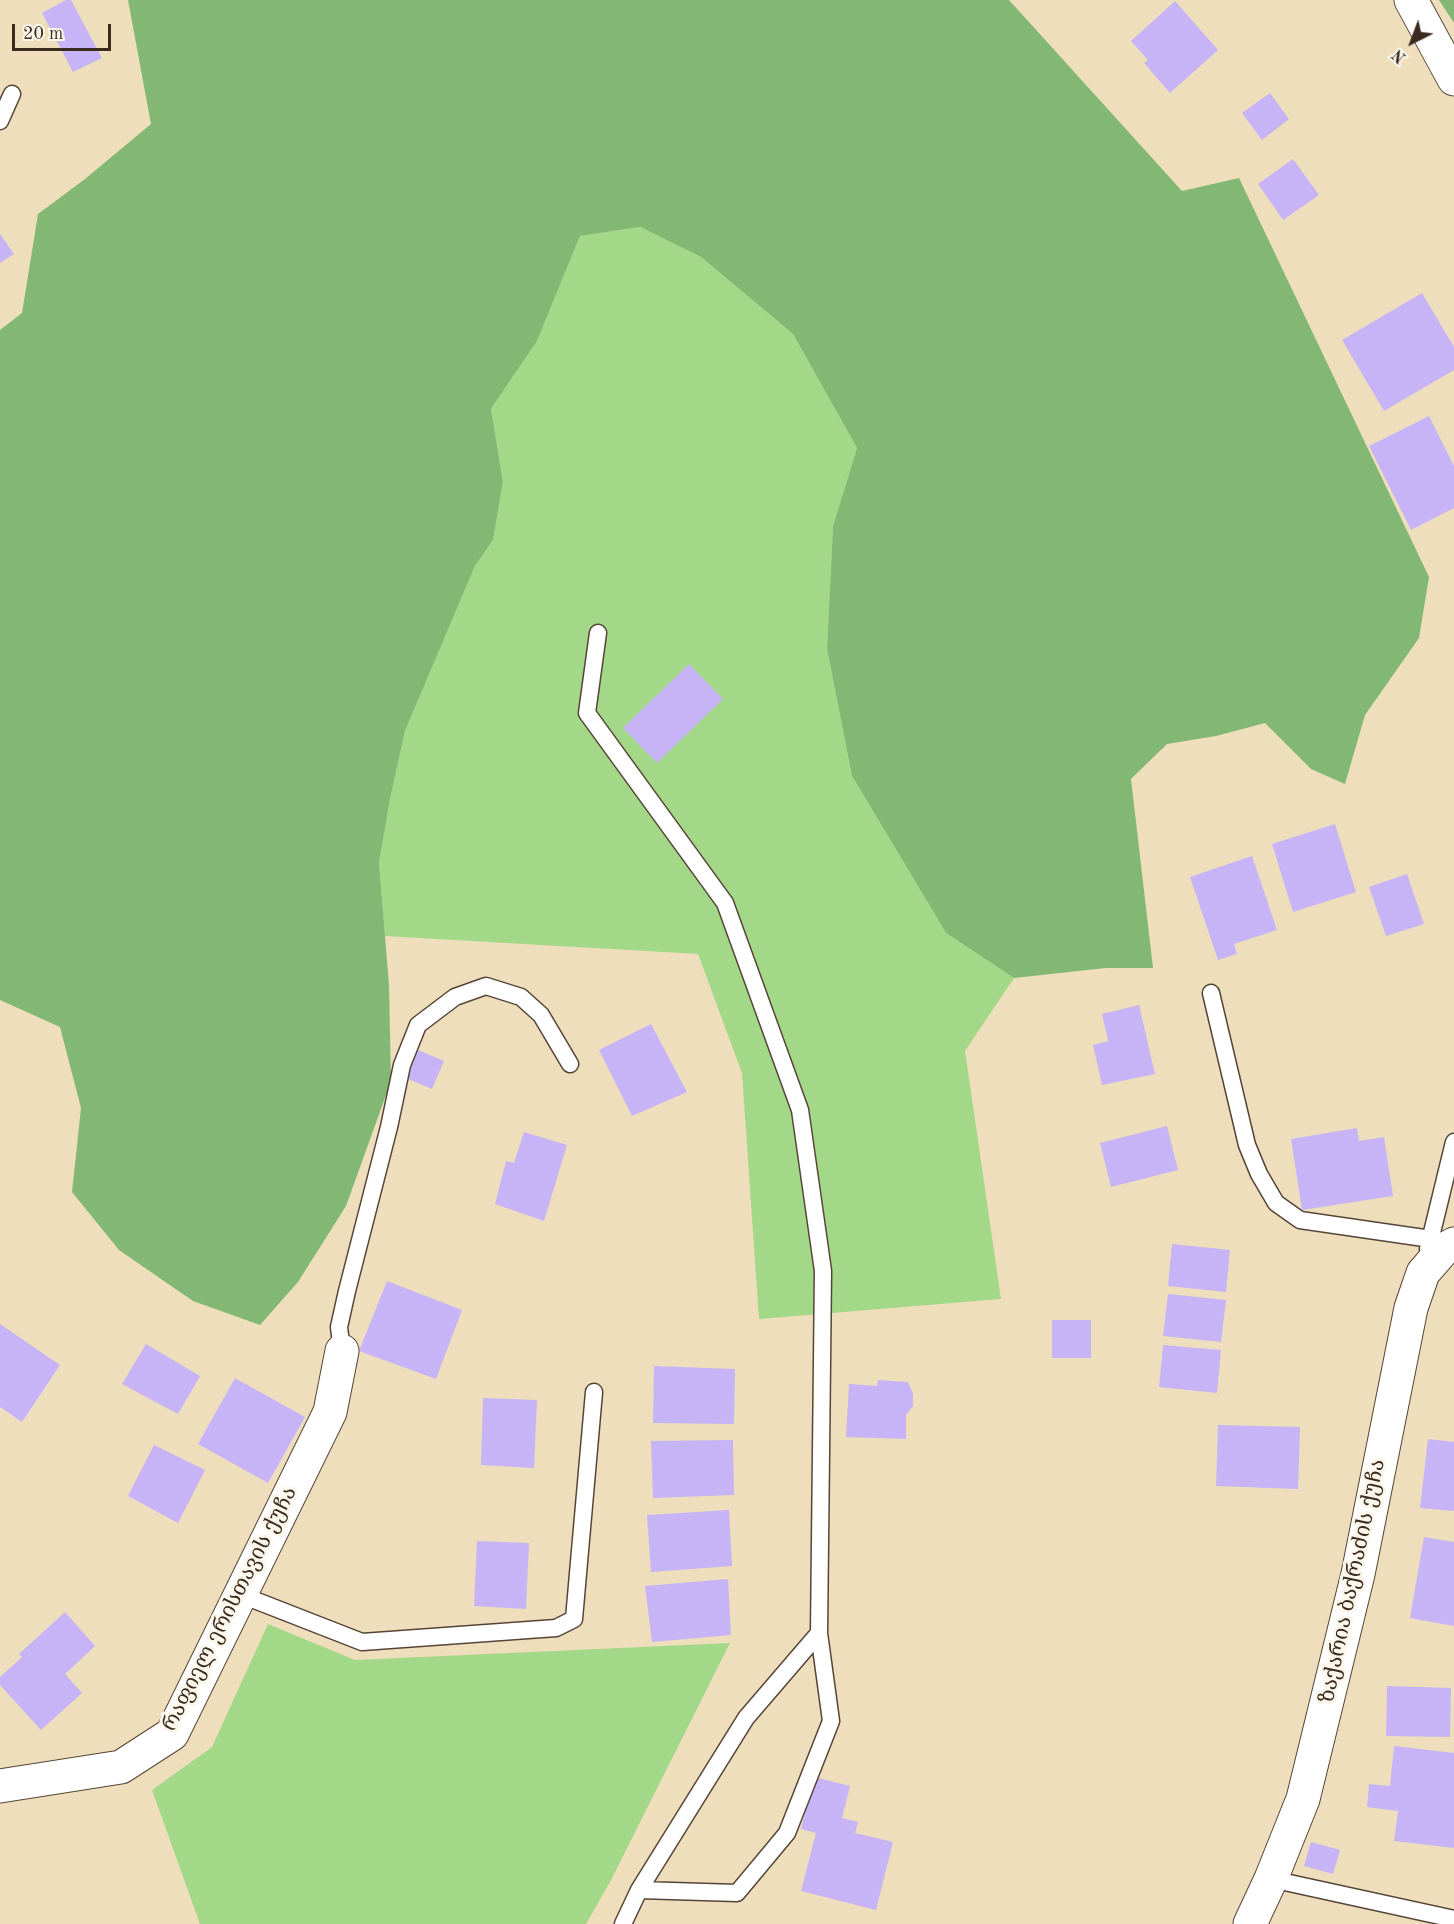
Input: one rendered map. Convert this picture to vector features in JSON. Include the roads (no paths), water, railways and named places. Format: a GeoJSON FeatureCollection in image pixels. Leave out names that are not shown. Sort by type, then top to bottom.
{"type":"FeatureCollection","features":[{"type":"Feature","properties":{"kind":"street"},"geometry":{"type":"LineString","coordinates":[[1411,0],[1454,79]]}},
{"type":"Feature","properties":{"kind":"street","name":"ზაქარია ბაქრაძის ქუჩა"},"geometry":{"type":"LineString","coordinates":[[1250,1924],[1303,1799],[1358,1574],[1411,1308],[1422,1273],[1443,1250],[1442,1241]]}},
{"type":"Feature","properties":{"kind":"street","name":"რაფიელ ერისთავის ქუჩა"},"geometry":{"type":"LineString","coordinates":[[0,1786],[121,1767],[171,1734],[330,1412],[342,1351]]}},
{"type":"Feature","properties":{"kind":"lane"},"geometry":{"type":"LineString","coordinates":[[0,121],[12,94]]}},
{"type":"Feature","properties":{"kind":"lane"},"geometry":{"type":"LineString","coordinates":[[598,633],[587,713],[725,903],[800,1110],[823,1271],[819,1633],[831,1721],[787,1833],[738,1893],[639,1890]]}},
{"type":"Feature","properties":{"kind":"lane"},"geometry":{"type":"LineString","coordinates":[[342,1351],[339,1327],[350,1279],[389,1127],[402,1065],[418,1025],[455,997],[486,986],[521,997],[541,1015],[570,1064]]}},
{"type":"Feature","properties":{"kind":"lane"},"geometry":{"type":"LineString","coordinates":[[1211,993],[1247,1145],[1259,1174],[1276,1203],[1300,1220],[1442,1241],[1454,1142]]}},
{"type":"Feature","properties":{"kind":"lane"},"geometry":{"type":"LineString","coordinates":[[239,1594],[362,1642],[556,1628],[574,1619],[594,1392]]}},
{"type":"Feature","properties":{"kind":"lane"},"geometry":{"type":"LineString","coordinates":[[623,1924],[639,1890],[746,1718],[819,1633]]}},
{"type":"Feature","properties":{"kind":"lane"},"geometry":{"type":"LineString","coordinates":[[1271,1879],[1454,1919]]}}]}
